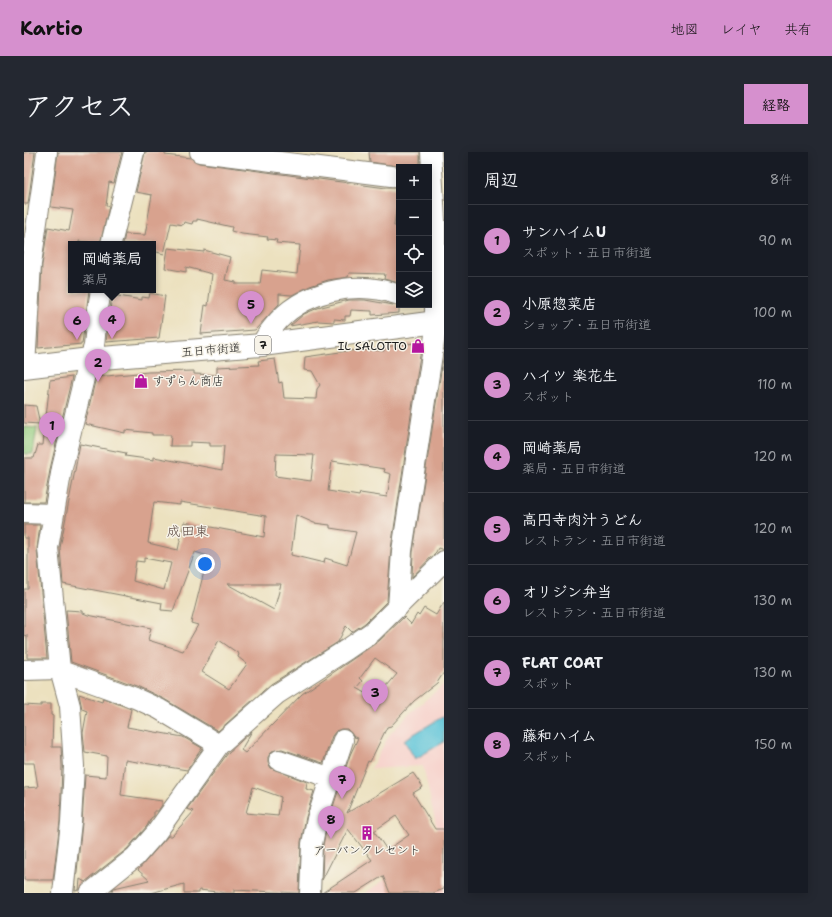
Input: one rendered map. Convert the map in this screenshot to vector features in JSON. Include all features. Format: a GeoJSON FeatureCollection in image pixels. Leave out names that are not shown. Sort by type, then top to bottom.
{"type":"FeatureCollection","features":[{"type":"Feature","properties":{"kind":"main road","name":"五日市街道"},"geometry":{"type":"LineString","coordinates":[[24,367],[90,359],[262,346],[440,322]]}},
{"type":"Feature","properties":{"kind":"street"},"geometry":{"type":"LineString","coordinates":[[24,367],[31,264],[47,152]]}},
{"type":"Feature","properties":{"kind":"street"},"geometry":{"type":"LineString","coordinates":[[112,241],[134,152]]}},
{"type":"Feature","properties":{"kind":"street"},"geometry":{"type":"LineString","coordinates":[[200,152],[396,177]]}},
{"type":"Feature","properties":{"kind":"street"},"geometry":{"type":"LineString","coordinates":[[431,152],[431,164]]}},
{"type":"Feature","properties":{"kind":"street"},"geometry":{"type":"LineString","coordinates":[[398,607],[402,550],[436,335],[440,322],[440,220],[432,184]]}},
{"type":"Feature","properties":{"kind":"street"},"geometry":{"type":"LineString","coordinates":[[262,346],[264,339],[283,314],[329,291],[347,288],[371,288],[396,294]]}},
{"type":"Feature","properties":{"kind":"street"},"geometry":{"type":"LineString","coordinates":[[63,893],[71,815],[74,766],[70,706],[61,670],[48,548],[62,468],[94,346],[100,293]]}},
{"type":"Feature","properties":{"kind":"street"},"geometry":{"type":"LineString","coordinates":[[425,308],[440,322]]}},
{"type":"Feature","properties":{"kind":"street"},"geometry":{"type":"LineString","coordinates":[[24,514],[53,514]]}},
{"type":"Feature","properties":{"kind":"street"},"geometry":{"type":"LineString","coordinates":[[90,893],[134,857],[156,832],[219,745],[278,694],[372,632],[444,561]]}},
{"type":"Feature","properties":{"kind":"street"},"geometry":{"type":"LineString","coordinates":[[24,670],[61,670],[135,698],[159,709],[219,745]]}},
{"type":"Feature","properties":{"kind":"street"},"geometry":{"type":"LineString","coordinates":[[310,893],[312,844],[318,819],[344,740]]}},
{"type":"Feature","properties":{"kind":"street"},"geometry":{"type":"LineString","coordinates":[[279,760],[331,778]]}},
{"type":"Feature","properties":{"kind":"shaded area"},"geometry":{"type":"Polygon","coordinates":[[[444,684],[444,893],[365,893],[440,843],[423,766],[371,769],[389,735],[409,714],[444,684]]]}},
{"type":"Feature","properties":{"kind":"green space"},"geometry":{"type":"Polygon","coordinates":[[[24,427],[37,428],[33,454],[24,454],[24,427]]]}},
{"type":"Feature","properties":{"kind":"water"},"geometry":{"type":"Polygon","coordinates":[[[444,716],[444,742],[415,759],[404,740],[444,716]]]}},
{"type":"Feature","properties":{"kind":"building"},"geometry":{"type":"Polygon","coordinates":[[[24,152],[35,152],[28,204],[24,204],[24,152]]]}},
{"type":"Feature","properties":{"kind":"building"},"geometry":{"type":"Polygon","coordinates":[[[58,152],[122,152],[114,183],[109,182],[106,206],[109,206],[101,241],[68,241],[68,293],[89,293],[82,344],[38,348],[42,265],[48,227],[69,231],[73,210],[51,207],[58,152]]]}},
{"type":"Feature","properties":{"kind":"building"},"geometry":{"type":"Polygon","coordinates":[[[145,152],[165,152],[165,155],[191,158],[199,163],[386,188],[396,188],[394,226],[396,226],[396,282],[384,279],[385,274],[349,273],[348,277],[328,280],[310,286],[292,295],[279,294],[279,304],[255,330],[201,334],[205,305],[208,306],[212,274],[186,267],[186,272],[165,268],[168,248],[204,252],[204,250],[230,257],[225,280],[236,282],[236,284],[260,284],[262,270],[297,274],[300,245],[276,243],[277,240],[267,239],[268,237],[242,234],[231,231],[232,227],[197,219],[197,221],[193,221],[192,224],[184,222],[183,225],[171,223],[164,254],[156,252],[156,241],[124,241],[125,234],[145,235],[152,195],[136,192],[145,152]]]}},
{"type":"Feature","properties":{"kind":"building"},"geometry":{"type":"Polygon","coordinates":[[[369,152],[420,152],[420,164],[396,164],[396,166],[370,162],[369,152]]]}},
{"type":"Feature","properties":{"kind":"building"},"geometry":{"type":"Polygon","coordinates":[[[150,293],[165,296],[159,338],[106,342],[112,295],[142,300],[142,297],[149,298],[150,293]]]}},
{"type":"Feature","properties":{"kind":"building"},"geometry":{"type":"Polygon","coordinates":[[[349,300],[365,300],[396,305],[396,308],[399,308],[399,313],[372,315],[372,311],[351,310],[350,316],[345,316],[345,320],[334,319],[334,322],[318,321],[290,326],[304,314],[318,308],[349,300]]]}},
{"type":"Feature","properties":{"kind":"building"},"geometry":{"type":"Polygon","coordinates":[[[422,342],[391,549],[387,601],[365,623],[352,632],[346,626],[338,642],[271,684],[218,731],[164,699],[139,687],[71,662],[66,610],[83,611],[83,613],[88,615],[151,628],[148,640],[183,651],[198,625],[191,623],[208,556],[195,552],[173,611],[161,610],[162,603],[63,584],[60,548],[80,444],[126,453],[125,456],[154,460],[154,457],[222,470],[224,446],[210,446],[210,443],[190,442],[190,446],[170,446],[171,435],[152,435],[152,433],[125,430],[125,433],[85,424],[96,377],[148,372],[194,371],[194,374],[217,375],[217,367],[259,365],[258,361],[275,359],[279,383],[282,382],[284,398],[316,399],[317,389],[320,385],[312,371],[304,370],[305,357],[347,351],[384,351],[385,347],[422,342]],[[276,454],[275,476],[311,481],[314,455],[276,454]],[[332,461],[328,491],[359,496],[360,493],[387,497],[391,474],[384,472],[385,469],[332,461]],[[154,502],[148,543],[178,550],[184,522],[264,537],[266,516],[180,502],[180,505],[154,502]],[[296,515],[291,555],[324,563],[325,558],[347,565],[356,532],[330,528],[330,525],[314,523],[296,515]],[[144,558],[144,562],[136,561],[133,581],[164,590],[171,563],[144,558]],[[227,584],[274,610],[281,584],[227,584]],[[219,640],[202,672],[229,689],[247,664],[238,657],[239,654],[219,640]]]}},
{"type":"Feature","properties":{"kind":"building"},"geometry":{"type":"Polygon","coordinates":[[[444,352],[444,550],[438,548],[412,577],[413,552],[444,352]]]}},
{"type":"Feature","properties":{"kind":"building"},"geometry":{"type":"Polygon","coordinates":[[[72,377],[51,465],[44,502],[24,502],[24,458],[34,458],[38,445],[43,445],[50,380],[72,377]]]}},
{"type":"Feature","properties":{"kind":"building"},"geometry":{"type":"Polygon","coordinates":[[[24,405],[36,406],[40,424],[24,423],[24,405]]]}},
{"type":"Feature","properties":{"kind":"building"},"geometry":{"type":"Polygon","coordinates":[[[24,525],[40,525],[37,549],[47,658],[27,658],[27,635],[24,636],[24,589],[28,589],[28,538],[24,538],[24,525]]]}},
{"type":"Feature","properties":{"kind":"building"},"geometry":{"type":"Polygon","coordinates":[[[444,602],[444,672],[437,683],[414,701],[391,726],[387,727],[370,762],[368,761],[347,813],[413,773],[423,787],[413,793],[435,829],[444,829],[444,889],[433,893],[390,893],[383,876],[356,893],[322,893],[372,860],[348,829],[322,880],[323,845],[328,822],[350,755],[358,738],[354,737],[347,729],[341,729],[336,731],[332,736],[323,763],[282,749],[272,751],[268,757],[268,763],[271,768],[307,782],[306,789],[314,791],[306,817],[301,842],[299,893],[234,890],[234,893],[227,893],[199,890],[199,893],[184,893],[184,884],[151,893],[112,893],[114,888],[149,880],[138,870],[168,836],[172,836],[194,811],[187,809],[228,753],[252,731],[241,750],[245,753],[302,694],[379,641],[404,617],[411,624],[417,614],[419,616],[424,608],[436,615],[444,602]],[[375,658],[360,678],[363,681],[357,688],[376,699],[397,674],[375,658]],[[253,787],[246,813],[278,816],[281,797],[253,787]],[[396,816],[374,831],[387,850],[409,835],[396,816]]]}},
{"type":"Feature","properties":{"kind":"building"},"geometry":{"type":"Polygon","coordinates":[[[79,694],[102,702],[103,698],[131,709],[127,727],[183,737],[202,748],[187,770],[125,760],[121,795],[162,801],[162,805],[158,811],[154,811],[154,816],[151,818],[147,826],[127,849],[85,882],[80,879],[79,890],[75,891],[85,775],[106,777],[107,756],[85,752],[83,733],[87,711],[82,709],[79,694]]]}},
{"type":"Feature","properties":{"kind":"building"},"geometry":{"type":"Polygon","coordinates":[[[41,704],[51,704],[51,715],[53,716],[52,747],[61,747],[62,766],[60,821],[53,880],[24,880],[24,788],[38,787],[34,763],[24,763],[24,705],[41,706],[41,704]]]}},
{"type":"Feature","properties":{"kind":"place","name":"高円寺肉汁うどん"},"geometry":{"type":"Point","coordinates":[251,324]}},
{"type":"Feature","properties":{"kind":"place","name":"岡崎薬局"},"geometry":{"type":"Point","coordinates":[112,339]}},
{"type":"Feature","properties":{"kind":"place","name":"オリジン弁当"},"geometry":{"type":"Point","coordinates":[77,340]}},
{"type":"Feature","properties":{"kind":"place","name":"IL SALOTTO"},"geometry":{"type":"Point","coordinates":[418,346]}},
{"type":"Feature","properties":{"kind":"place","name":"すずらん商店"},"geometry":{"type":"Point","coordinates":[141,381]}},
{"type":"Feature","properties":{"kind":"place","name":"小原惣菜店"},"geometry":{"type":"Point","coordinates":[98,382]}},
{"type":"Feature","properties":{"kind":"place","name":"サンハイムU"},"geometry":{"type":"Point","coordinates":[52,445]}},
{"type":"Feature","properties":{"kind":"place","name":"ハイツ 楽花生"},"geometry":{"type":"Point","coordinates":[375,712]}},
{"type":"Feature","properties":{"kind":"place","name":"FLAT COAT"},"geometry":{"type":"Point","coordinates":[342,799]}},
{"type":"Feature","properties":{"kind":"place","name":"アーバンクレセント"},"geometry":{"type":"Point","coordinates":[367,833]}},
{"type":"Feature","properties":{"kind":"place","name":"藤和ハイム"},"geometry":{"type":"Point","coordinates":[331,839]}},
{"type":"Feature","properties":{"kind":"district","name":"成田東"},"geometry":{"type":"Point","coordinates":[188,531]}}]}
